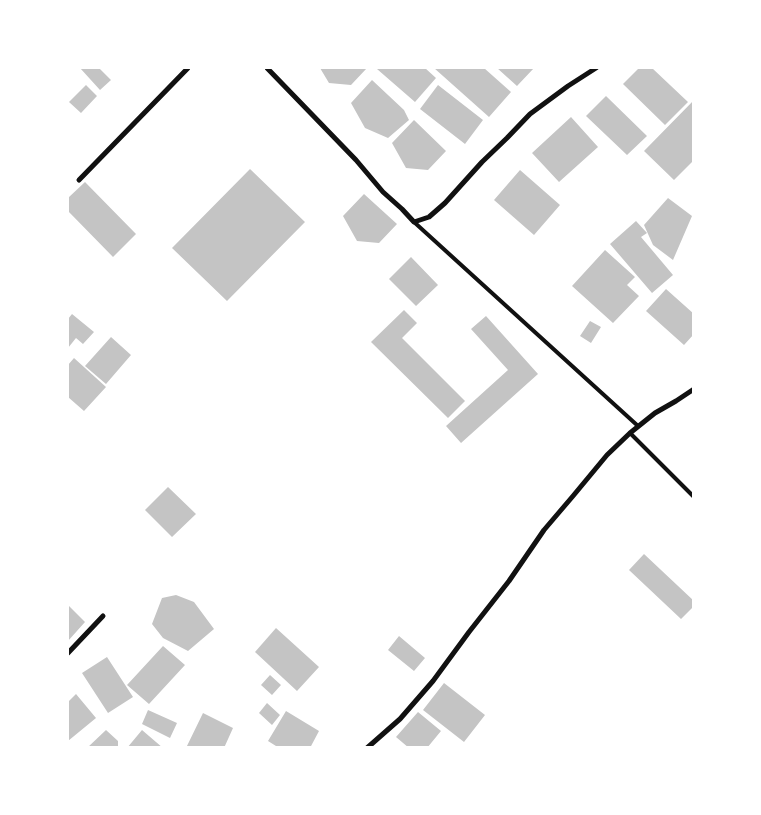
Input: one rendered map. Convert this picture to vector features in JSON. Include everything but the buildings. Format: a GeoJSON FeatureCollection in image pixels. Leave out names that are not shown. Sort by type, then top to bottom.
{"type":"FeatureCollection","features":[{"type":"Feature","properties":{"kind":"street"},"geometry":{"type":"LineString","coordinates":[[79,180],[188,68]]}},
{"type":"Feature","properties":{"kind":"street"},"geometry":{"type":"LineString","coordinates":[[267,68],[356,160],[382,192],[414,222],[429,217],[445,203],[482,162],[530,114],[596,68]]}},
{"type":"Feature","properties":{"kind":"street"},"geometry":{"type":"LineString","coordinates":[[367,748],[400,720],[433,680],[509,581],[544,530],[607,455],[655,413],[694,389]]}},
{"type":"Feature","properties":{"kind":"street"},"geometry":{"type":"LineString","coordinates":[[68,653],[103,616]]}},
{"type":"Feature","properties":{"kind":"lane"},"geometry":{"type":"LineString","coordinates":[[414,222],[638,426]]}},
{"type":"Feature","properties":{"kind":"lane"},"geometry":{"type":"LineString","coordinates":[[630,433],[694,497]]}}]}
